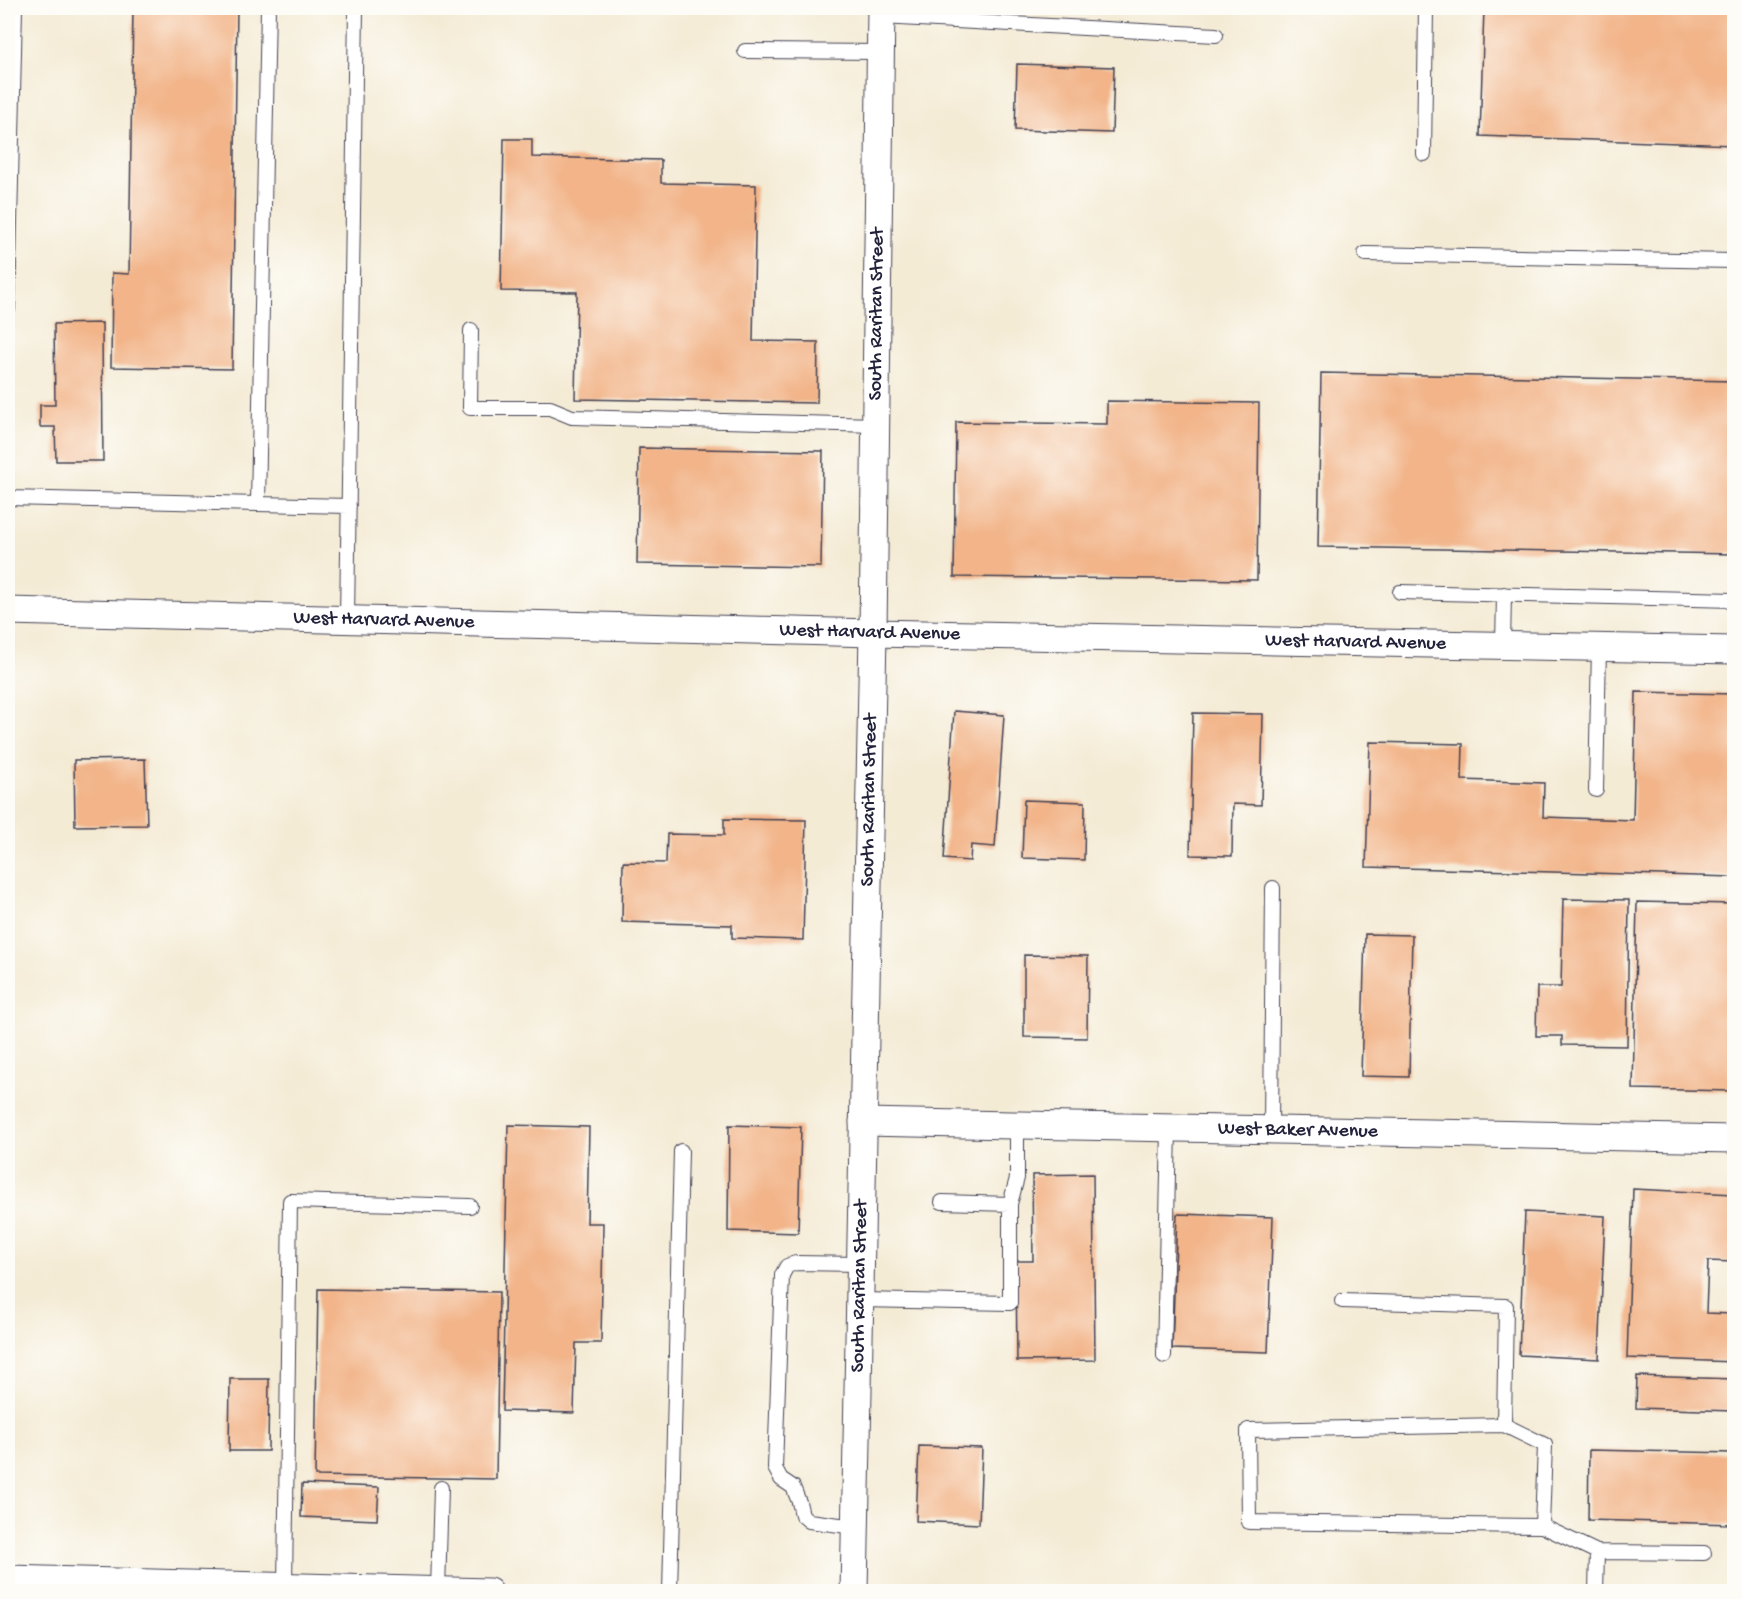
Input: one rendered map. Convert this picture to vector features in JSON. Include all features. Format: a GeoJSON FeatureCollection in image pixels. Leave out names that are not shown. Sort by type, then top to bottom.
{"type":"FeatureCollection","features":[{"type":"Feature","properties":{"kind":"street","name":"South Raritan Street"},"geometry":{"type":"LineString","coordinates":[[854,1592],[873,633],[881,12]]}},
{"type":"Feature","properties":{"kind":"street","name":"West Harvard Avenue"},"geometry":{"type":"LineString","coordinates":[[8,611],[873,633],[1734,650]]}},
{"type":"Feature","properties":{"kind":"street","name":"West Baker Avenue"},"geometry":{"type":"LineString","coordinates":[[863,1122],[1734,1139]]}},
{"type":"Feature","properties":{"kind":"street"},"geometry":{"type":"LineString","coordinates":[[8,1579],[489,1592]]}},
{"type":"Feature","properties":{"kind":"lane"},"geometry":{"type":"LineString","coordinates":[[8,309],[15,8]]}},
{"type":"Feature","properties":{"kind":"lane"},"geometry":{"type":"LineString","coordinates":[[258,504],[268,8]]}},
{"type":"Feature","properties":{"kind":"lane"},"geometry":{"type":"LineString","coordinates":[[347,619],[356,8]]}},
{"type":"Feature","properties":{"kind":"lane"},"geometry":{"type":"LineString","coordinates":[[1424,154],[1426,8]]}},
{"type":"Feature","properties":{"kind":"lane"},"geometry":{"type":"LineString","coordinates":[[881,12],[1216,35]]}},
{"type":"Feature","properties":{"kind":"lane"},"geometry":{"type":"LineString","coordinates":[[745,51],[881,52]]}},
{"type":"Feature","properties":{"kind":"lane"},"geometry":{"type":"LineString","coordinates":[[1365,254],[1734,261]]}},
{"type":"Feature","properties":{"kind":"lane"},"geometry":{"type":"LineString","coordinates":[[471,330],[470,408],[550,408],[572,417],[876,425]]}},
{"type":"Feature","properties":{"kind":"lane"},"geometry":{"type":"LineString","coordinates":[[8,498],[349,506]]}},
{"type":"Feature","properties":{"kind":"lane"},"geometry":{"type":"LineString","coordinates":[[1400,592],[1734,600]]}},
{"type":"Feature","properties":{"kind":"lane"},"geometry":{"type":"LineString","coordinates":[[1503,646],[1504,594]]}},
{"type":"Feature","properties":{"kind":"lane"},"geometry":{"type":"LineString","coordinates":[[1596,789],[1599,648]]}},
{"type":"Feature","properties":{"kind":"lane"},"geometry":{"type":"LineString","coordinates":[[1271,1130],[1273,888]]}},
{"type":"Feature","properties":{"kind":"lane"},"geometry":{"type":"LineString","coordinates":[[860,1300],[1010,1303],[1010,1204],[1017,1178],[1017,1125]]}},
{"type":"Feature","properties":{"kind":"lane"},"geometry":{"type":"LineString","coordinates":[[1164,1356],[1169,1128]]}},
{"type":"Feature","properties":{"kind":"lane"},"geometry":{"type":"LineString","coordinates":[[670,1592],[681,1151]]}},
{"type":"Feature","properties":{"kind":"lane"},"geometry":{"type":"LineString","coordinates":[[285,1587],[290,1201],[470,1206]]}},
{"type":"Feature","properties":{"kind":"lane"},"geometry":{"type":"LineString","coordinates":[[942,1202],[1010,1204]]}},
{"type":"Feature","properties":{"kind":"lane"},"geometry":{"type":"LineString","coordinates":[[855,1527],[809,1521],[802,1515],[800,1502],[793,1487],[781,1479],[775,1467],[782,1275],[787,1266],[796,1263],[860,1264]]}},
{"type":"Feature","properties":{"kind":"lane"},"geometry":{"type":"LineString","coordinates":[[1342,1301],[1506,1306],[1504,1425]]}},
{"type":"Feature","properties":{"kind":"lane"},"geometry":{"type":"LineString","coordinates":[[1542,1526],[1545,1444],[1504,1425],[1248,1430],[1249,1522],[1542,1526],[1597,1552],[1704,1553]]}},
{"type":"Feature","properties":{"kind":"lane"},"geometry":{"type":"LineString","coordinates":[[438,1590],[441,1488]]}},
{"type":"Feature","properties":{"kind":"lane"},"geometry":{"type":"LineString","coordinates":[[1596,1592],[1597,1552]]}},
{"type":"Feature","properties":{"kind":"building"},"geometry":{"type":"Polygon","coordinates":[[[133,8],[237,8],[232,369],[111,367],[112,273],[129,274],[133,8]]]}},
{"type":"Feature","properties":{"kind":"building"},"geometry":{"type":"Polygon","coordinates":[[[1484,8],[1734,8],[1734,145],[1480,136],[1484,8]]]}},
{"type":"Feature","properties":{"kind":"building"},"geometry":{"type":"Polygon","coordinates":[[[1017,64],[1114,67],[1112,133],[1015,130],[1017,64]]]}},
{"type":"Feature","properties":{"kind":"building"},"geometry":{"type":"Polygon","coordinates":[[[504,139],[532,139],[532,157],[661,160],[661,183],[756,185],[753,341],[818,342],[817,403],[575,399],[577,292],[501,291],[504,139]]]}},
{"type":"Feature","properties":{"kind":"building"},"geometry":{"type":"Polygon","coordinates":[[[102,323],[103,461],[56,461],[55,427],[40,427],[40,405],[55,405],[54,324],[102,323]]]}},
{"type":"Feature","properties":{"kind":"building"},"geometry":{"type":"Polygon","coordinates":[[[1321,373],[1734,381],[1734,554],[1318,547],[1321,373]]]}},
{"type":"Feature","properties":{"kind":"building"},"geometry":{"type":"Polygon","coordinates":[[[1107,401],[1259,403],[1257,580],[954,577],[956,422],[1107,424],[1107,401]]]}},
{"type":"Feature","properties":{"kind":"building"},"geometry":{"type":"Polygon","coordinates":[[[639,448],[823,451],[821,567],[637,564],[639,448]]]}},
{"type":"Feature","properties":{"kind":"building"},"geometry":{"type":"Polygon","coordinates":[[[1636,692],[1734,694],[1734,877],[1366,867],[1370,742],[1463,744],[1462,780],[1544,783],[1543,817],[1633,820],[1636,692]]]}},
{"type":"Feature","properties":{"kind":"building"},"geometry":{"type":"Polygon","coordinates":[[[954,711],[1004,715],[995,847],[971,845],[970,861],[944,859],[954,711]]]}},
{"type":"Feature","properties":{"kind":"building"},"geometry":{"type":"Polygon","coordinates":[[[1193,713],[1263,714],[1261,805],[1233,804],[1232,856],[1190,855],[1193,713]]]}},
{"type":"Feature","properties":{"kind":"building"},"geometry":{"type":"Polygon","coordinates":[[[145,759],[147,825],[75,826],[74,760],[145,759]]]}},
{"type":"Feature","properties":{"kind":"building"},"geometry":{"type":"Polygon","coordinates":[[[1024,800],[1085,802],[1084,860],[1022,858],[1024,800]]]}},
{"type":"Feature","properties":{"kind":"building"},"geometry":{"type":"Polygon","coordinates":[[[724,819],[806,820],[803,940],[732,938],[732,925],[622,922],[623,862],[666,863],[667,834],[724,835],[724,819]]]}},
{"type":"Feature","properties":{"kind":"building"},"geometry":{"type":"Polygon","coordinates":[[[1563,899],[1629,900],[1627,1046],[1562,1045],[1562,1036],[1536,1036],[1537,987],[1561,987],[1563,899]]]}},
{"type":"Feature","properties":{"kind":"building"},"geometry":{"type":"Polygon","coordinates":[[[1637,902],[1734,904],[1734,1091],[1633,1089],[1637,902]]]}},
{"type":"Feature","properties":{"kind":"building"},"geometry":{"type":"Polygon","coordinates":[[[1365,934],[1412,935],[1409,1077],[1361,1076],[1365,934]]]}},
{"type":"Feature","properties":{"kind":"building"},"geometry":{"type":"Polygon","coordinates":[[[1024,955],[1088,956],[1087,1038],[1024,1037],[1024,955]]]}},
{"type":"Feature","properties":{"kind":"building"},"geometry":{"type":"Polygon","coordinates":[[[508,1125],[589,1127],[587,1223],[603,1223],[601,1343],[576,1343],[574,1413],[502,1411],[508,1125]]]}},
{"type":"Feature","properties":{"kind":"building"},"geometry":{"type":"Polygon","coordinates":[[[729,1125],[801,1127],[798,1233],[728,1231],[729,1125]]]}},
{"type":"Feature","properties":{"kind":"building"},"geometry":{"type":"Polygon","coordinates":[[[1093,1174],[1095,1360],[1017,1361],[1016,1261],[1033,1261],[1032,1175],[1093,1174]]]}},
{"type":"Feature","properties":{"kind":"building"},"geometry":{"type":"Polygon","coordinates":[[[1633,1189],[1734,1194],[1734,1262],[1708,1261],[1706,1313],[1734,1314],[1734,1362],[1627,1358],[1633,1189]]]}},
{"type":"Feature","properties":{"kind":"building"},"geometry":{"type":"Polygon","coordinates":[[[1525,1212],[1605,1216],[1599,1359],[1519,1355],[1525,1212]]]}},
{"type":"Feature","properties":{"kind":"building"},"geometry":{"type":"Polygon","coordinates":[[[1177,1214],[1273,1217],[1268,1352],[1172,1349],[1177,1214]]]}},
{"type":"Feature","properties":{"kind":"building"},"geometry":{"type":"Polygon","coordinates":[[[318,1289],[499,1292],[496,1479],[315,1476],[318,1289]]]}},
{"type":"Feature","properties":{"kind":"building"},"geometry":{"type":"Polygon","coordinates":[[[1637,1376],[1734,1379],[1734,1411],[1636,1408],[1637,1376]]]}},
{"type":"Feature","properties":{"kind":"building"},"geometry":{"type":"Polygon","coordinates":[[[230,1379],[269,1379],[268,1451],[229,1451],[230,1379]]]}},
{"type":"Feature","properties":{"kind":"building"},"geometry":{"type":"Polygon","coordinates":[[[919,1446],[982,1448],[979,1524],[916,1521],[919,1446]]]}},
{"type":"Feature","properties":{"kind":"building"},"geometry":{"type":"Polygon","coordinates":[[[1589,1450],[1734,1453],[1734,1549],[1732,1549],[1732,1524],[1588,1520],[1589,1450]]]}},
{"type":"Feature","properties":{"kind":"building"},"geometry":{"type":"Polygon","coordinates":[[[302,1484],[379,1487],[377,1520],[301,1517],[302,1484]]]}}]}
